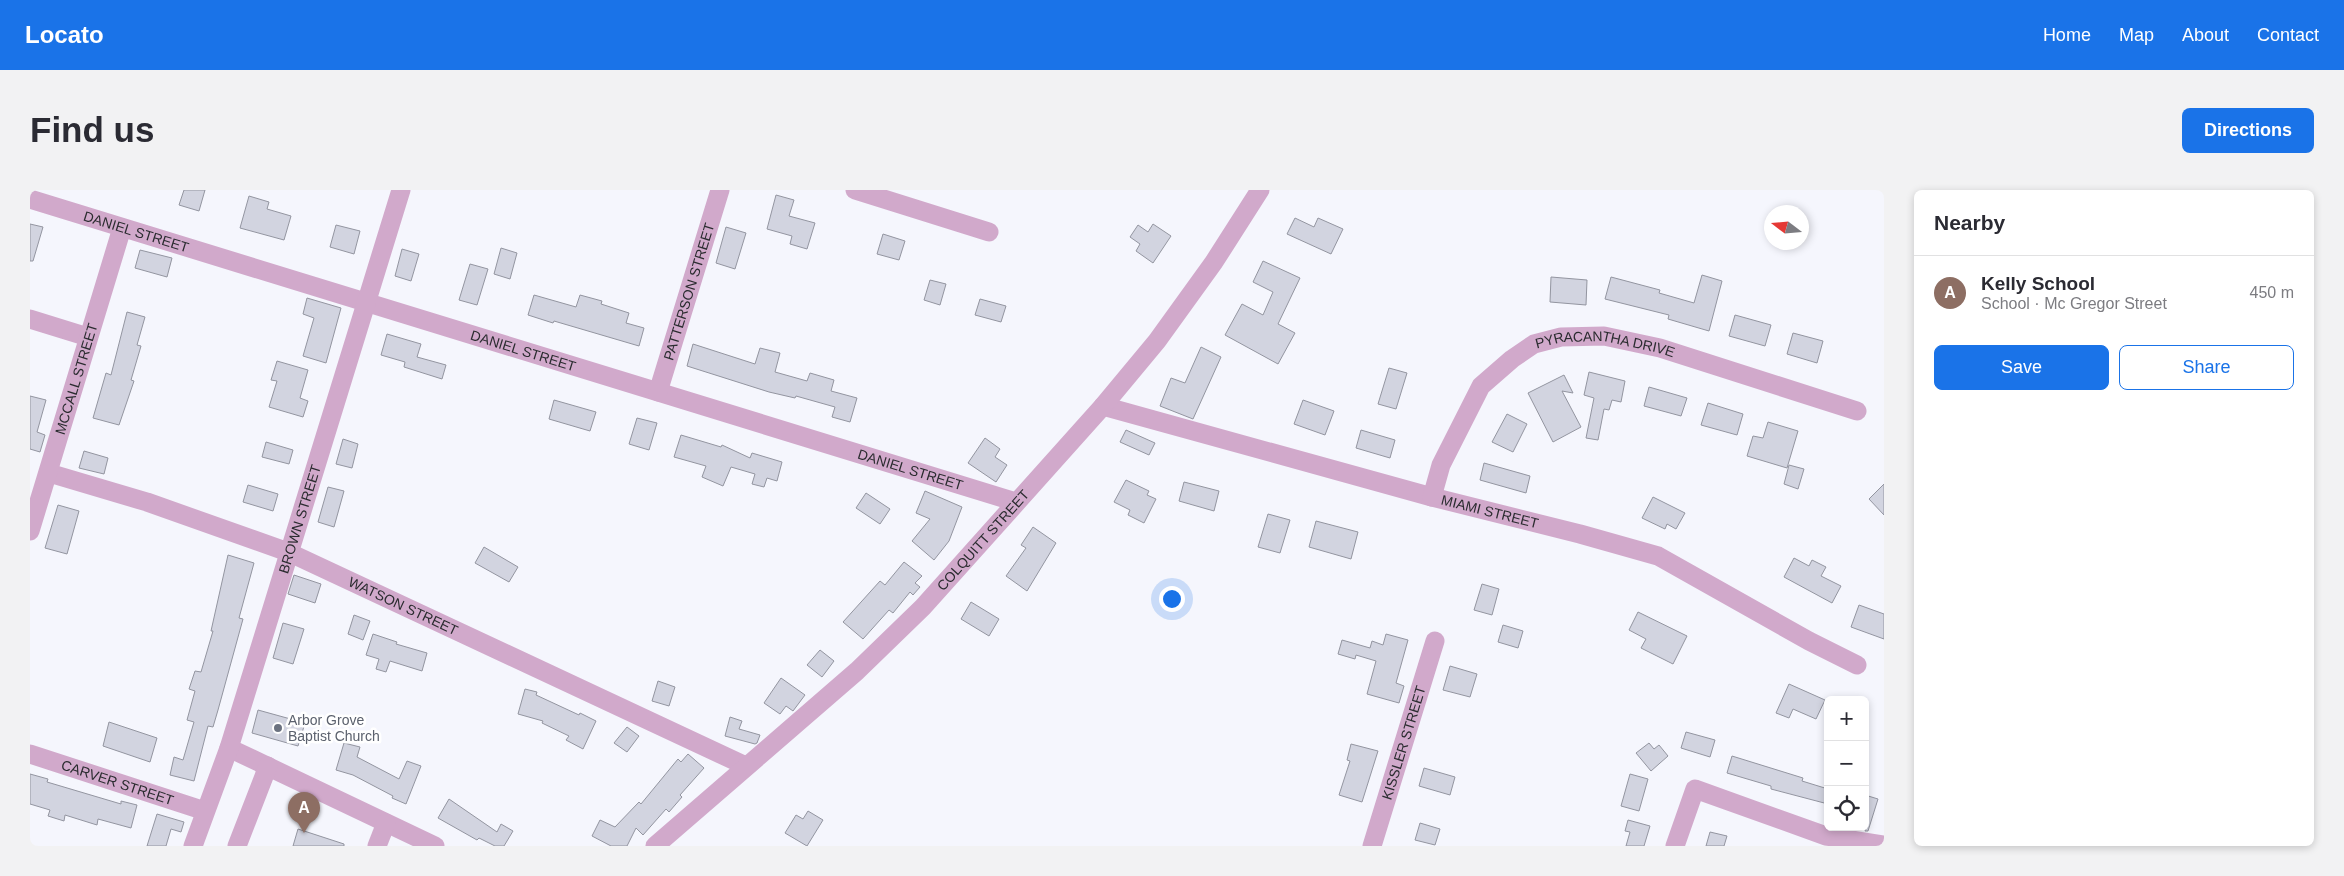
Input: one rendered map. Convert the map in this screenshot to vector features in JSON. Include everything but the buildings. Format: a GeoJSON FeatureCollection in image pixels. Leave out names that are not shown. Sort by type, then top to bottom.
{"type":"FeatureCollection","features":[{"type":"Feature","properties":{"kind":"street","name":"BROWN STREET"},"geometry":{"type":"LineString","coordinates":[[193,846],[229,748],[401,190]]}},
{"type":"Feature","properties":{"kind":"street","name":"PATTERSON STREET"},"geometry":{"type":"LineString","coordinates":[[658,392],[720,190]]}},
{"type":"Feature","properties":{"kind":"street"},"geometry":{"type":"LineString","coordinates":[[855,190],[989,232]]}},
{"type":"Feature","properties":{"kind":"street","name":"COLQUITT STREET"},"geometry":{"type":"LineString","coordinates":[[655,846],[857,671],[917,613],[1103,406],[1157,342],[1214,262],[1260,190]]}},
{"type":"Feature","properties":{"kind":"street","name":"DANIEL STREET"},"geometry":{"type":"LineString","coordinates":[[30,199],[1016,502]]}},
{"type":"Feature","properties":{"kind":"street","name":"MCCALL STREET"},"geometry":{"type":"LineString","coordinates":[[30,531],[122,228]]}},
{"type":"Feature","properties":{"kind":"street"},"geometry":{"type":"LineString","coordinates":[[30,319],[88,338]]}},
{"type":"Feature","properties":{"kind":"street","name":"PYRACANTHA DRIVE"},"geometry":{"type":"LineString","coordinates":[[1432,497],[1440,465],[1481,386],[1512,359],[1534,344],[1561,338],[1604,336],[1660,348],[1857,411]]}},
{"type":"Feature","properties":{"kind":"street","name":"MIAMI STREET"},"geometry":{"type":"LineString","coordinates":[[1103,406],[1432,497],[1580,534],[1658,556],[1809,641],[1857,664]]}},
{"type":"Feature","properties":{"kind":"street","name":"WATSON STREET"},"geometry":{"type":"LineString","coordinates":[[49,473],[147,502],[288,552],[746,766]]}},
{"type":"Feature","properties":{"kind":"street","name":"KISSLER STREET"},"geometry":{"type":"LineString","coordinates":[[1372,846],[1435,641]]}},
{"type":"Feature","properties":{"kind":"street"},"geometry":{"type":"LineString","coordinates":[[229,748],[435,846]]}},
{"type":"Feature","properties":{"kind":"street","name":"CARVER STREET"},"geometry":{"type":"LineString","coordinates":[[30,754],[205,810]]}},
{"type":"Feature","properties":{"kind":"street"},"geometry":{"type":"LineString","coordinates":[[237,846],[268,766]]}},
{"type":"Feature","properties":{"kind":"street"},"geometry":{"type":"LineString","coordinates":[[1675,846],[1695,789],[1825,841],[1884,845]]}},
{"type":"Feature","properties":{"kind":"street"},"geometry":{"type":"LineString","coordinates":[[377,846],[386,823]]}},
{"type":"Feature","properties":{"kind":"place","name":"Arbor Grove Baptist Church"},"geometry":{"type":"Point","coordinates":[278,728]}},
{"type":"Feature","properties":{"kind":"place","name":"Kelly School"},"geometry":{"type":"Point","coordinates":[304,833]}}]}
